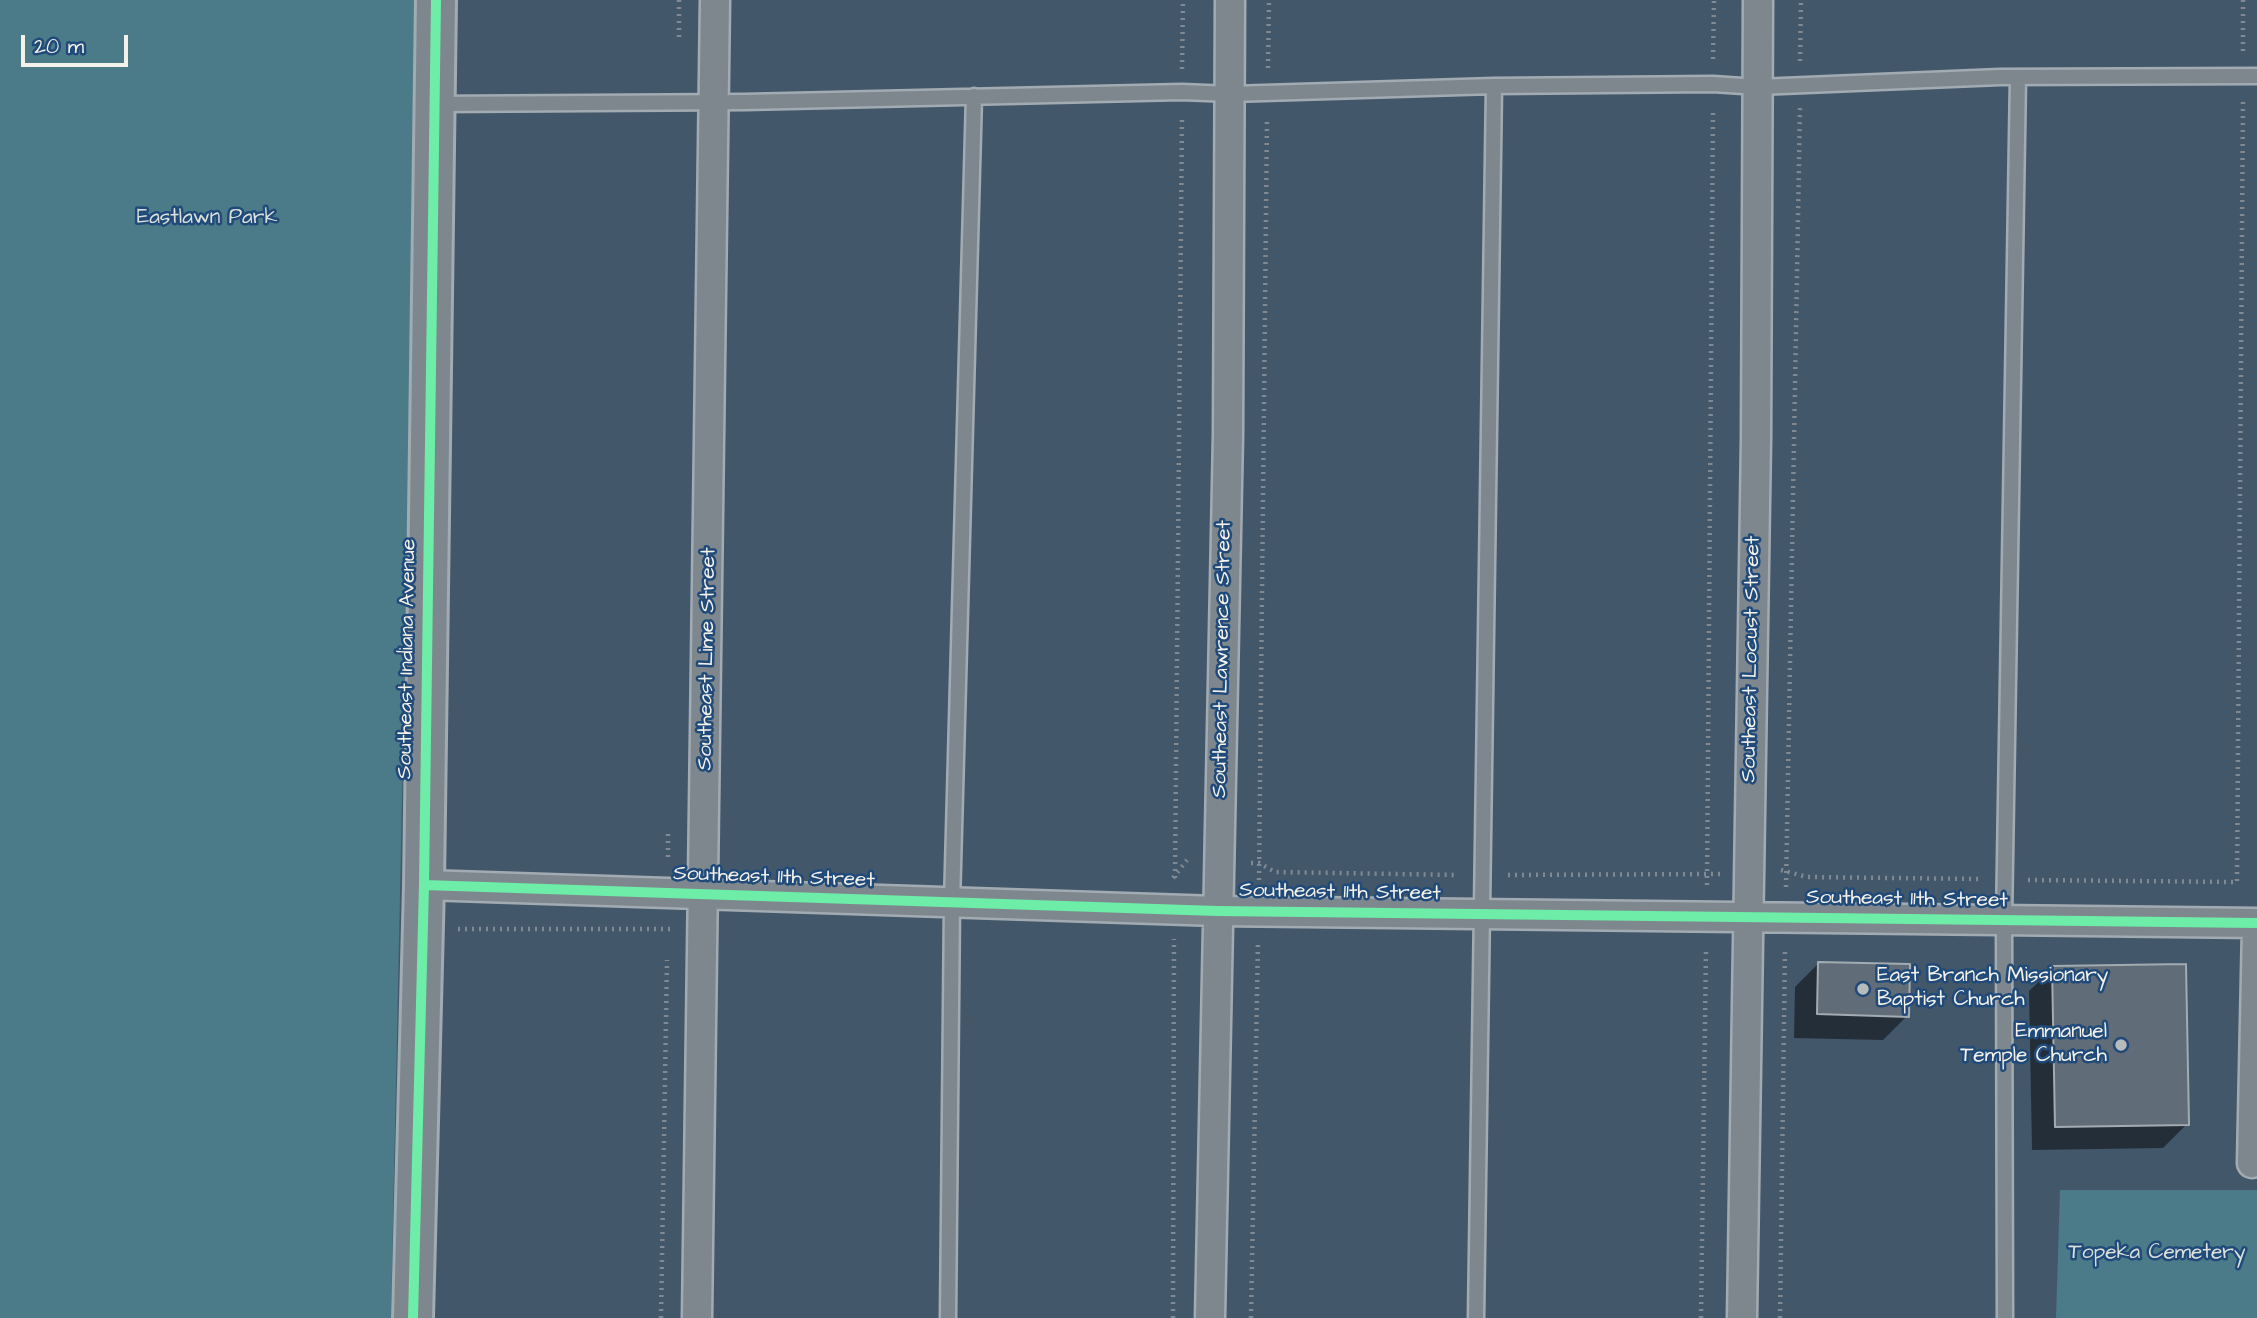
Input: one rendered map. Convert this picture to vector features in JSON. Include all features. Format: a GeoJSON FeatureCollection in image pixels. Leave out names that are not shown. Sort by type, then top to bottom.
{"type":"FeatureCollection","features":[{"type":"Feature","properties":{"kind":"street","name":"Southeast Indiana Avenue"},"geometry":{"type":"LineString","coordinates":[[413,1318],[424,885],[436,0]]}},
{"type":"Feature","properties":{"kind":"street","name":"Southeast Lime Street"},"geometry":{"type":"LineString","coordinates":[[697,1318],[706,859],[715,0]]}},
{"type":"Feature","properties":{"kind":"street","name":"Southeast Lawrence Street"},"geometry":{"type":"LineString","coordinates":[[1210,1318],[1228,435],[1230,0]]}},
{"type":"Feature","properties":{"kind":"street","name":"Southeast Locust Street"},"geometry":{"type":"LineString","coordinates":[[1742,1318],[1758,0]]}},
{"type":"Feature","properties":{"kind":"street","name":"Southeast 11th Street"},"geometry":{"type":"LineString","coordinates":[[424,885],[1259,912],[2257,925]]}},
{"type":"Feature","properties":{"kind":"street"},"geometry":{"type":"LineString","coordinates":[[2252,1163],[2257,925]]}},
{"type":"Feature","properties":{"kind":"lane"},"geometry":{"type":"LineString","coordinates":[[435,104],[1182,92],[1231,94],[1494,86],[1713,84],[1758,88],[2018,78],[2250,76]]}},
{"type":"Feature","properties":{"kind":"lane"},"geometry":{"type":"LineString","coordinates":[[2005,1318],[2004,920],[2018,78]]}},
{"type":"Feature","properties":{"kind":"lane"},"geometry":{"type":"LineString","coordinates":[[1476,1318],[1494,86]]}},
{"type":"Feature","properties":{"kind":"lane"},"geometry":{"type":"LineString","coordinates":[[948,1318],[952,903],[974,96]]}},
{"type":"Feature","properties":{"kind":"path"},"geometry":{"type":"LineString","coordinates":[[1173,1318],[1183,0]]}},
{"type":"Feature","properties":{"kind":"path"},"geometry":{"type":"LineString","coordinates":[[1251,1318],[1259,912],[1269,0]]}},
{"type":"Feature","properties":{"kind":"path"},"geometry":{"type":"LineString","coordinates":[[1701,1318],[1714,0]]}},
{"type":"Feature","properties":{"kind":"path"},"geometry":{"type":"LineString","coordinates":[[1780,1318],[1801,0]]}},
{"type":"Feature","properties":{"kind":"path"},"geometry":{"type":"LineString","coordinates":[[1175,878],[1187,860],[1259,863],[1275,872],[1707,875],[1786,870],[1807,877],[2237,881],[2250,76],[2243,0]]}},
{"type":"Feature","properties":{"kind":"path"},"geometry":{"type":"LineString","coordinates":[[655,858],[706,859]]}},
{"type":"Feature","properties":{"kind":"path"},"geometry":{"type":"LineString","coordinates":[[1161,877],[1175,878]]}},
{"type":"Feature","properties":{"kind":"green space","name":"Eastlawn Park"},"geometry":{"type":"Polygon","coordinates":[[[0,0],[419,0],[391,1318],[0,1318],[0,0]]]}},
{"type":"Feature","properties":{"kind":"green space","name":"Topeka Cemetery"},"geometry":{"type":"Polygon","coordinates":[[[2060,1190],[2257,1190],[2257,1318],[2056,1318],[2060,1190]]]}},
{"type":"Feature","properties":{"kind":"building","name":"East Branch Missionary Baptist Church"},"geometry":{"type":"Polygon","coordinates":[[[1818,962],[1910,964],[1909,1017],[1817,1014],[1818,962]]]}},
{"type":"Feature","properties":{"kind":"building","name":"Emmanuel Temple Church"},"geometry":{"type":"Polygon","coordinates":[[[2186,964],[2189,1125],[2055,1127],[2052,966],[2186,964]]]}},
{"type":"Feature","properties":{"kind":"cycle path"},"geometry":{"type":"LineString","coordinates":[[413,1318],[424,885],[436,0]]}},
{"type":"Feature","properties":{"kind":"cycle path"},"geometry":{"type":"LineString","coordinates":[[424,885],[1217,911],[2257,923]]}},
{"type":"Feature","properties":{"kind":"place","name":"East Branch Missionary Baptist Church"},"geometry":{"type":"Point","coordinates":[1863,989]}},
{"type":"Feature","properties":{"kind":"place","name":"Emmanuel Temple Church"},"geometry":{"type":"Point","coordinates":[2121,1045]}}]}
